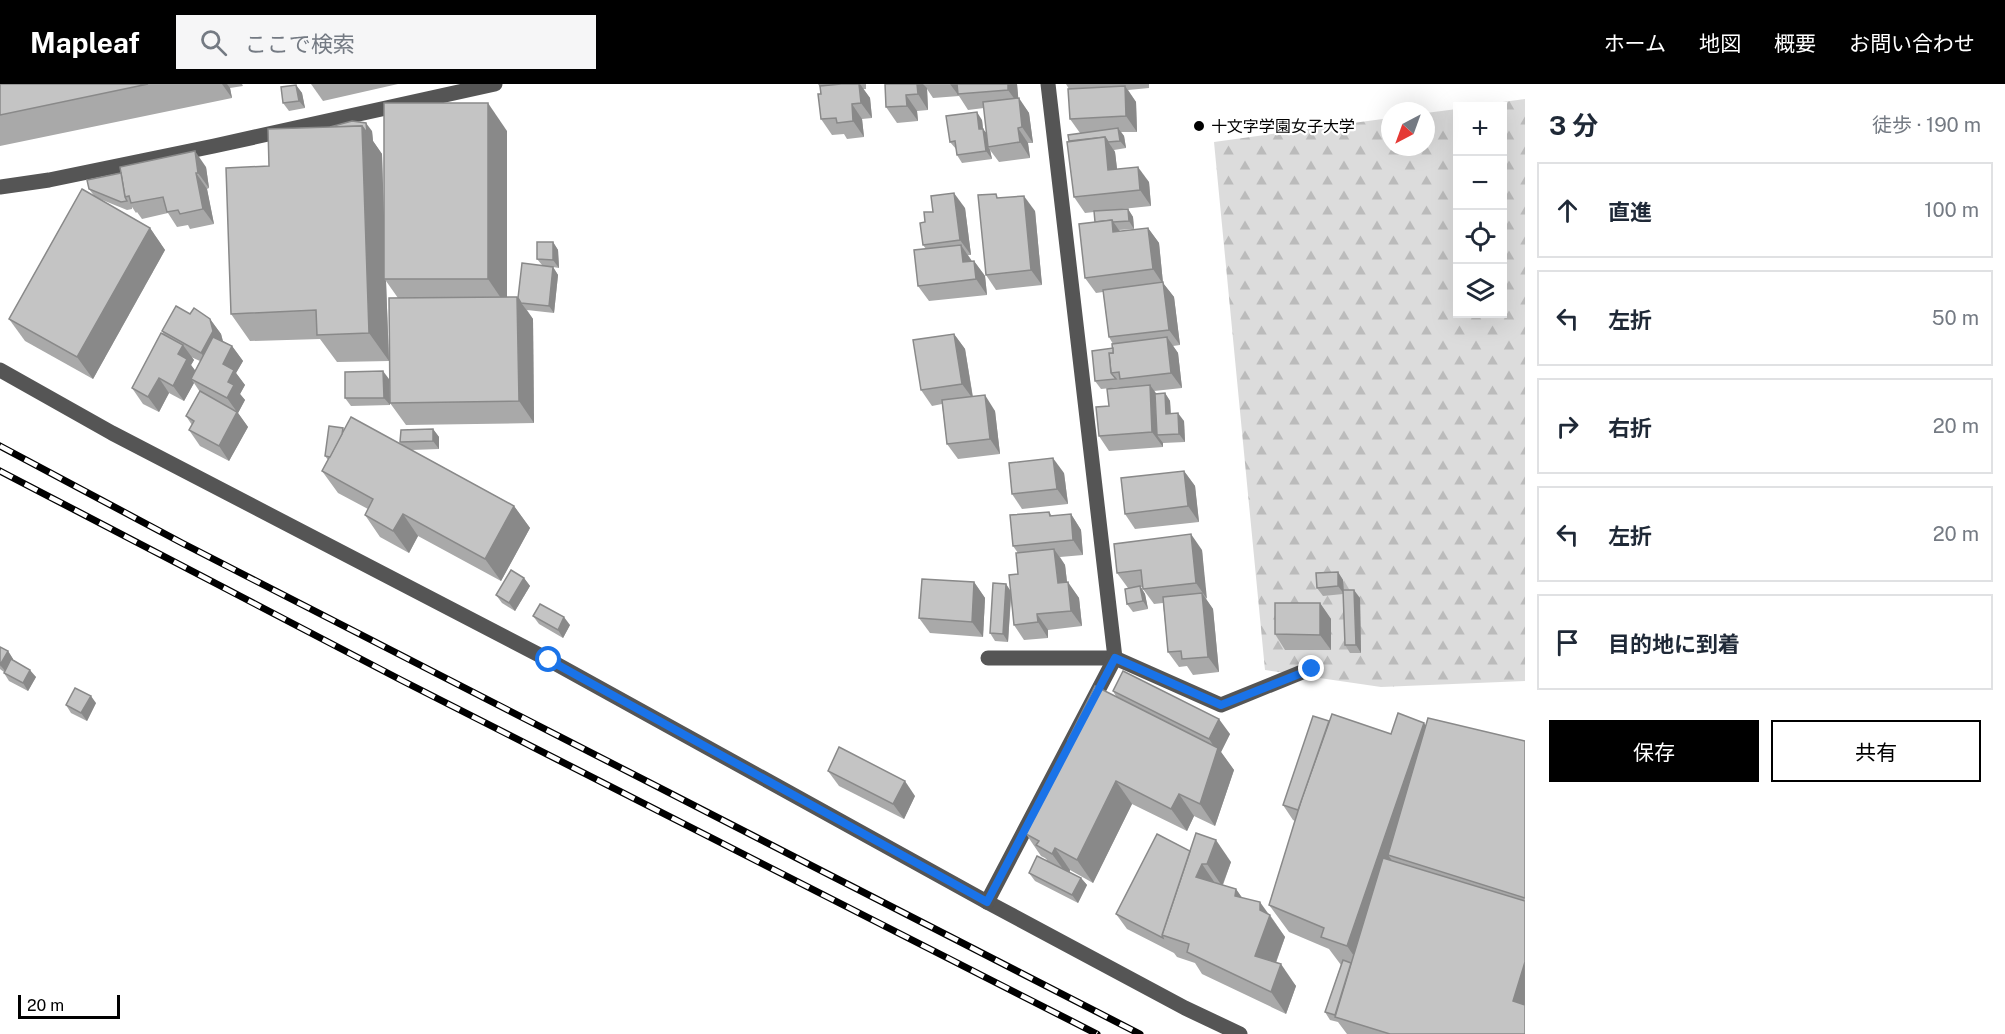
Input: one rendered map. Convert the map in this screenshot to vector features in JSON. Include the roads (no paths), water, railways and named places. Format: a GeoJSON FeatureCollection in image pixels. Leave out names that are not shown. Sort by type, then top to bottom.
{"type":"FeatureCollection","features":[{"type":"Feature","properties":{"kind":"street"},"geometry":{"type":"LineString","coordinates":[[0,187],[49,180],[181,153],[495,84]]}},
{"type":"Feature","properties":{"kind":"street"},"geometry":{"type":"LineString","coordinates":[[987,902],[1115,658],[1048,84]]}},
{"type":"Feature","properties":{"kind":"street"},"geometry":{"type":"LineString","coordinates":[[0,370],[112,433],[549,660],[987,902],[1185,1008],[1240,1034]]}},
{"type":"Feature","properties":{"kind":"street"},"geometry":{"type":"LineString","coordinates":[[988,657],[1115,658],[1221,705],[1312,669]]}},
{"type":"Feature","properties":{"kind":"railway"},"geometry":{"type":"LineString","coordinates":[[0,446],[182,543],[1140,1034]]}},
{"type":"Feature","properties":{"kind":"railway"},"geometry":{"type":"LineString","coordinates":[[0,471],[401,680],[1097,1034]]}},
{"type":"Feature","properties":{"kind":"place","name":"十文字学園女子大学"},"geometry":{"type":"Point","coordinates":[1199,126]}}]}
